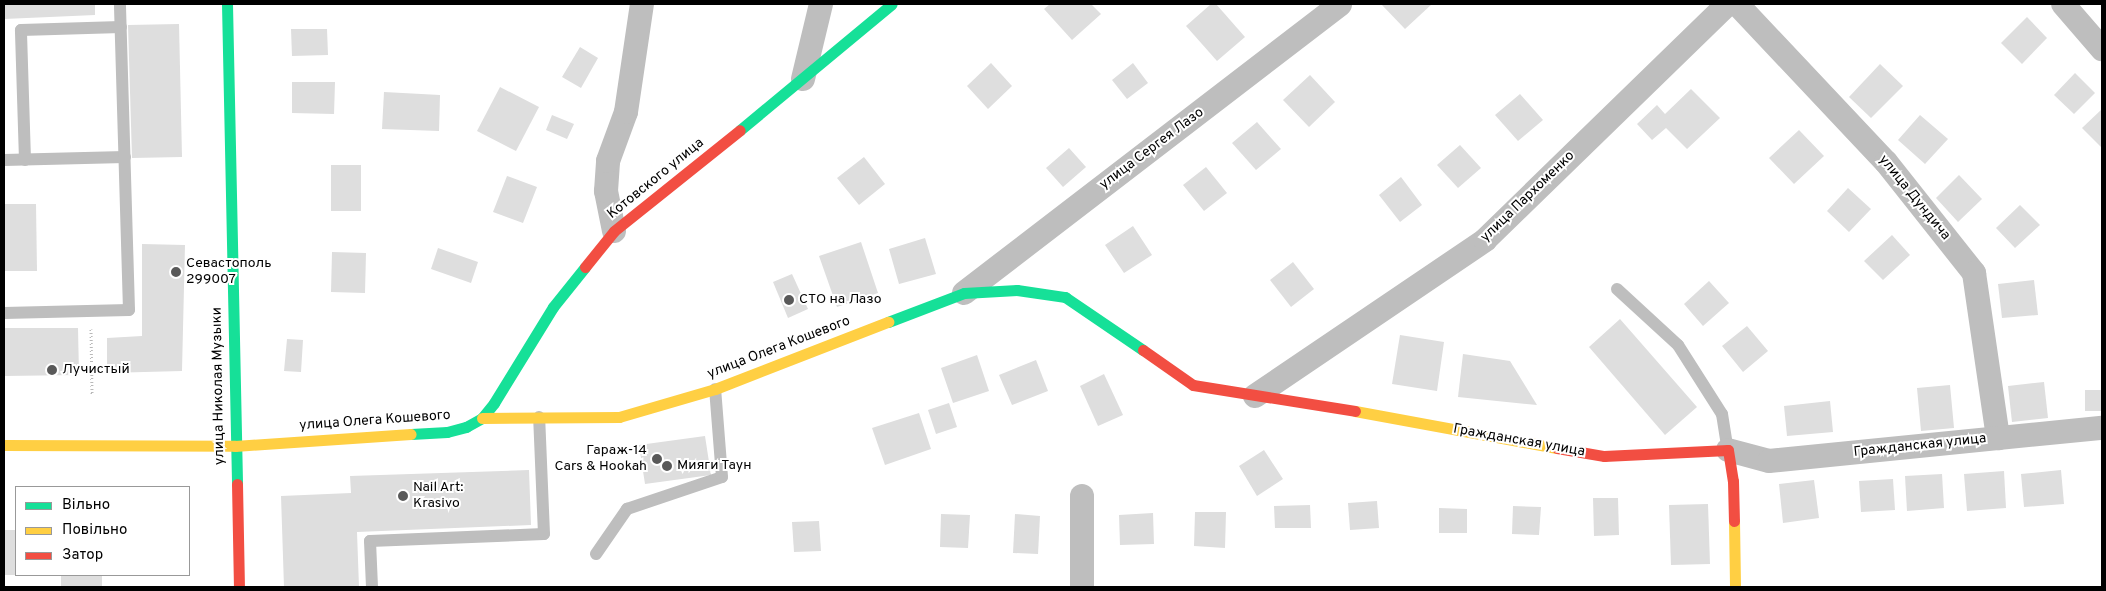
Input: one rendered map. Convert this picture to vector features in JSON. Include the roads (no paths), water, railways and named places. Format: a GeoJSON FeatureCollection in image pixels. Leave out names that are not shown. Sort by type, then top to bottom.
{"type":"FeatureCollection","features":[{"type":"Feature","properties":{"kind":"main road","name":"улица Николая Музыки"},"geometry":{"type":"LineString","coordinates":[[227,4],[238,587]]}},
{"type":"Feature","properties":{"kind":"main road","name":"Котовского улица"},"geometry":{"type":"LineString","coordinates":[[482,418],[494,403],[553,306],[614,231],[803,79],[892,4]]}},
{"type":"Feature","properties":{"kind":"main road","name":"Гражданская улица"},"geometry":{"type":"LineString","coordinates":[[964,293],[1017,290],[1065,297],[1193,385],[1378,414],[1604,456],[1728,450]]}},
{"type":"Feature","properties":{"kind":"main road","name":"улица Олега Кошевого"},"geometry":{"type":"LineString","coordinates":[[4,445],[235,446],[447,432],[466,427],[482,418],[619,417],[715,388],[964,293]]}},
{"type":"Feature","properties":{"kind":"main road"},"geometry":{"type":"LineString","coordinates":[[1728,450],[1733,481],[1735,587]]}},
{"type":"Feature","properties":{"kind":"street"},"geometry":{"type":"LineString","coordinates":[[614,231],[606,191],[608,161],[626,112],[642,4]]}},
{"type":"Feature","properties":{"kind":"street"},"geometry":{"type":"LineString","coordinates":[[803,79],[822,4]]}},
{"type":"Feature","properties":{"kind":"street","name":"улица Сергея Лазо"},"geometry":{"type":"LineString","coordinates":[[964,293],[1340,4]]}},
{"type":"Feature","properties":{"kind":"street","name":"улица Пархоменко"},"geometry":{"type":"LineString","coordinates":[[1255,396],[1485,240],[1728,4]]}},
{"type":"Feature","properties":{"kind":"street","name":"улица Дундича"},"geometry":{"type":"LineString","coordinates":[[1737,4],[1886,162],[1974,273],[1998,438]]}},
{"type":"Feature","properties":{"kind":"street"},"geometry":{"type":"LineString","coordinates":[[2063,4],[2102,49]]}},
{"type":"Feature","properties":{"kind":"street","name":"Гражданская улица"},"geometry":{"type":"LineString","coordinates":[[1728,450],[1769,461],[2102,428]]}},
{"type":"Feature","properties":{"kind":"street"},"geometry":{"type":"LineString","coordinates":[[1082,496],[1082,587]]}},
{"type":"Feature","properties":{"kind":"lane"},"geometry":{"type":"LineString","coordinates":[[4,313],[129,310],[120,4]]}},
{"type":"Feature","properties":{"kind":"lane"},"geometry":{"type":"LineString","coordinates":[[25,160],[20,30],[121,27]]}},
{"type":"Feature","properties":{"kind":"lane"},"geometry":{"type":"LineString","coordinates":[[4,160],[124,158]]}},
{"type":"Feature","properties":{"kind":"lane"},"geometry":{"type":"LineString","coordinates":[[1617,289],[1678,345],[1722,414],[1728,450]]}},
{"type":"Feature","properties":{"kind":"lane"},"geometry":{"type":"LineString","coordinates":[[596,554],[627,508],[722,476],[715,388]]}},
{"type":"Feature","properties":{"kind":"lane"},"geometry":{"type":"LineString","coordinates":[[372,587],[370,542],[544,534],[539,417]]}},
{"type":"Feature","properties":{"kind":"place","name":"Севастополь 299007"},"geometry":{"type":"Point","coordinates":[176,272]}},
{"type":"Feature","properties":{"kind":"place","name":"СТО на Лазо"},"geometry":{"type":"Point","coordinates":[789,300]}},
{"type":"Feature","properties":{"kind":"place","name":"Лучистый"},"geometry":{"type":"Point","coordinates":[52,370]}},
{"type":"Feature","properties":{"kind":"place","name":"Гараж-14 Cars & Hookah"},"geometry":{"type":"Point","coordinates":[657,459]}},
{"type":"Feature","properties":{"kind":"place","name":"Мияги Таун"},"geometry":{"type":"Point","coordinates":[667,466]}},
{"type":"Feature","properties":{"kind":"place","name":"Nail Art: Krasivo"},"geometry":{"type":"Point","coordinates":[403,496]}}]}
